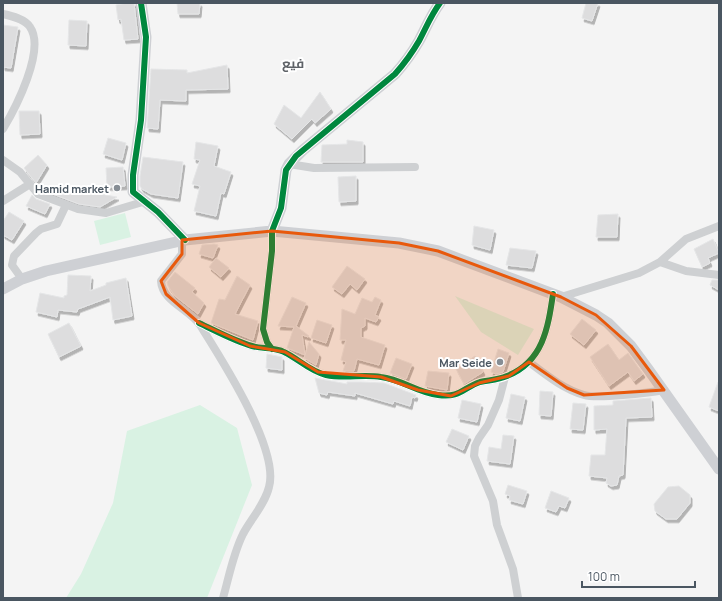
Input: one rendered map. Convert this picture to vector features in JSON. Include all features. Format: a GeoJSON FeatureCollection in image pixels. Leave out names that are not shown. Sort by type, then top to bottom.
{"type":"FeatureCollection","features":[{"type":"Feature","properties":{"kind":"main road"},"geometry":{"type":"LineString","coordinates":[[141,3],[146,37],[142,120],[133,175],[133,192],[146,201],[183,240]]}},
{"type":"Feature","properties":{"kind":"main road"},"geometry":{"type":"LineString","coordinates":[[272,231],[281,208],[286,170],[289,164],[303,150],[395,74],[404,64],[420,40],[433,11],[440,3]]}},
{"type":"Feature","properties":{"kind":"main road"},"geometry":{"type":"LineString","coordinates":[[3,289],[22,279],[46,271],[183,240],[272,231],[422,246],[557,296],[596,314],[608,323],[631,346],[719,468]]}},
{"type":"Feature","properties":{"kind":"street"},"geometry":{"type":"LineString","coordinates":[[3,14],[12,16],[28,25],[33,33],[34,45],[31,64],[23,92],[3,129]]}},
{"type":"Feature","properties":{"kind":"street"},"geometry":{"type":"LineString","coordinates":[[3,160],[20,172],[38,194],[66,205],[106,213],[146,201]]}},
{"type":"Feature","properties":{"kind":"street"},"geometry":{"type":"LineString","coordinates":[[289,164],[314,168],[415,167]]}},
{"type":"Feature","properties":{"kind":"street"},"geometry":{"type":"LineString","coordinates":[[3,201],[30,184]]}},
{"type":"Feature","properties":{"kind":"street"},"geometry":{"type":"LineString","coordinates":[[22,279],[12,264],[14,256],[40,229],[58,224],[66,205]]}},
{"type":"Feature","properties":{"kind":"street"},"geometry":{"type":"LineString","coordinates":[[199,323],[250,346],[285,352],[311,370],[327,375],[381,377],[437,395],[457,395],[479,383],[505,377],[518,371],[529,362],[541,345],[548,328],[557,296],[633,275],[660,262],[686,239],[719,226]]}},
{"type":"Feature","properties":{"kind":"street"},"geometry":{"type":"LineString","coordinates":[[272,231],[272,251],[263,329],[267,342],[272,349]]}},
{"type":"Feature","properties":{"kind":"street"},"geometry":{"type":"LineString","coordinates":[[183,240],[182,254],[164,275],[161,284],[166,294],[194,317],[199,323],[236,383],[266,451],[271,473],[267,492],[239,542],[223,598]]}},
{"type":"Feature","properties":{"kind":"street"},"geometry":{"type":"LineString","coordinates":[[660,262],[686,271],[719,275]]}},
{"type":"Feature","properties":{"kind":"street"},"geometry":{"type":"LineString","coordinates":[[529,362],[567,388],[584,395],[597,396],[664,390]]}},
{"type":"Feature","properties":{"kind":"street"},"geometry":{"type":"LineString","coordinates":[[505,377],[500,400],[488,425],[478,438],[474,456],[493,501],[497,525],[513,569],[518,598]]}},
{"type":"Feature","properties":{"kind":"highlighted area"},"geometry":{"type":"Polygon","coordinates":[[[272,231],[399,243],[438,251],[561,297],[596,315],[631,346],[664,390],[584,395],[567,388],[529,362],[509,376],[479,383],[451,396],[418,390],[381,377],[318,372],[285,352],[250,346],[199,323],[166,294],[161,281],[182,254],[182,240],[272,231]]]}},
{"type":"Feature","properties":{"kind":"green space"},"geometry":{"type":"Polygon","coordinates":[[[125,213],[131,237],[100,245],[94,221],[125,213]]]}},
{"type":"Feature","properties":{"kind":"green space"},"geometry":{"type":"Polygon","coordinates":[[[455,296],[534,329],[518,355],[481,332],[455,296]]]}},
{"type":"Feature","properties":{"kind":"green space"},"geometry":{"type":"Polygon","coordinates":[[[200,405],[237,428],[252,485],[207,598],[66,598],[81,574],[113,503],[127,431],[200,405]]]}},
{"type":"Feature","properties":{"kind":"building"},"geometry":{"type":"Polygon","coordinates":[[[134,3],[138,39],[124,40],[121,19],[118,20],[116,5],[134,3]]]}},
{"type":"Feature","properties":{"kind":"building"},"geometry":{"type":"Polygon","coordinates":[[[177,3],[200,3],[199,14],[178,14],[177,3]]]}},
{"type":"Feature","properties":{"kind":"building"},"geometry":{"type":"Polygon","coordinates":[[[586,3],[598,3],[592,21],[582,18],[586,3]]]}},
{"type":"Feature","properties":{"kind":"building"},"geometry":{"type":"Polygon","coordinates":[[[69,20],[87,21],[86,46],[68,45],[69,20]]]}},
{"type":"Feature","properties":{"kind":"building"},"geometry":{"type":"Polygon","coordinates":[[[3,25],[18,27],[11,68],[3,67],[3,25]]]}},
{"type":"Feature","properties":{"kind":"building"},"geometry":{"type":"Polygon","coordinates":[[[227,65],[228,89],[186,90],[186,101],[160,100],[158,129],[147,128],[151,69],[187,70],[187,73],[227,65]]]}},
{"type":"Feature","properties":{"kind":"building"},"geometry":{"type":"Polygon","coordinates":[[[320,92],[331,109],[315,123],[312,119],[292,139],[274,124],[284,105],[301,118],[320,92]]]}},
{"type":"Feature","properties":{"kind":"building"},"geometry":{"type":"Polygon","coordinates":[[[19,111],[39,111],[40,134],[20,135],[19,111]]]}},
{"type":"Feature","properties":{"kind":"building"},"geometry":{"type":"Polygon","coordinates":[[[108,138],[126,143],[122,160],[103,154],[108,138]]]}},
{"type":"Feature","properties":{"kind":"building"},"geometry":{"type":"Polygon","coordinates":[[[347,140],[363,142],[363,162],[321,162],[322,145],[347,144],[347,140]]]}},
{"type":"Feature","properties":{"kind":"building"},"geometry":{"type":"Polygon","coordinates":[[[196,142],[218,146],[214,166],[231,172],[224,194],[221,193],[216,216],[194,211],[200,186],[192,184],[200,160],[194,159],[196,142]]]}},
{"type":"Feature","properties":{"kind":"building"},"geometry":{"type":"Polygon","coordinates":[[[38,155],[47,165],[36,183],[24,168],[38,155]]]}},
{"type":"Feature","properties":{"kind":"building"},"geometry":{"type":"Polygon","coordinates":[[[143,157],[183,162],[178,198],[151,194],[142,189],[140,186],[140,176],[143,157]]]}},
{"type":"Feature","properties":{"kind":"building"},"geometry":{"type":"Polygon","coordinates":[[[123,167],[125,186],[107,187],[106,168],[123,167]]]}},
{"type":"Feature","properties":{"kind":"building"},"geometry":{"type":"Polygon","coordinates":[[[356,176],[356,201],[339,202],[338,177],[356,176]]]}},
{"type":"Feature","properties":{"kind":"building"},"geometry":{"type":"Polygon","coordinates":[[[52,186],[117,197],[100,207],[79,204],[50,193],[52,186]]]}},
{"type":"Feature","properties":{"kind":"building"},"geometry":{"type":"Polygon","coordinates":[[[32,195],[36,199],[50,204],[45,214],[26,206],[32,195]]]}},
{"type":"Feature","properties":{"kind":"building"},"geometry":{"type":"Polygon","coordinates":[[[9,212],[24,221],[12,240],[3,235],[3,221],[9,212]]]}},
{"type":"Feature","properties":{"kind":"building"},"geometry":{"type":"Polygon","coordinates":[[[618,214],[617,237],[596,237],[598,215],[618,214]]]}},
{"type":"Feature","properties":{"kind":"building"},"geometry":{"type":"Polygon","coordinates":[[[474,226],[494,230],[490,250],[472,245],[474,226]]]}},
{"type":"Feature","properties":{"kind":"building"},"geometry":{"type":"Polygon","coordinates":[[[713,239],[719,253],[708,258],[710,263],[702,267],[694,249],[713,239]]]}},
{"type":"Feature","properties":{"kind":"building"},"geometry":{"type":"Polygon","coordinates":[[[202,245],[218,245],[213,258],[199,254],[202,245]]]}},
{"type":"Feature","properties":{"kind":"building"},"geometry":{"type":"Polygon","coordinates":[[[510,248],[536,251],[532,268],[506,265],[510,248]]]}},
{"type":"Feature","properties":{"kind":"building"},"geometry":{"type":"Polygon","coordinates":[[[216,258],[229,268],[221,277],[209,267],[216,258]]]}},
{"type":"Feature","properties":{"kind":"building"},"geometry":{"type":"Polygon","coordinates":[[[347,266],[365,279],[357,290],[350,284],[342,294],[332,287],[347,266]]]}},
{"type":"Feature","properties":{"kind":"building"},"geometry":{"type":"Polygon","coordinates":[[[175,272],[195,288],[192,292],[204,303],[198,314],[175,296],[168,286],[167,282],[175,272]]]}},
{"type":"Feature","properties":{"kind":"building"},"geometry":{"type":"Polygon","coordinates":[[[68,275],[91,276],[90,291],[106,285],[106,283],[126,278],[132,316],[113,320],[110,297],[78,309],[77,312],[58,310],[57,317],[36,312],[40,293],[64,298],[64,296],[67,295],[68,275]]]}},
{"type":"Feature","properties":{"kind":"building"},"geometry":{"type":"Polygon","coordinates":[[[237,276],[250,285],[235,314],[258,321],[253,340],[211,323],[219,299],[225,300],[237,276]]]}},
{"type":"Feature","properties":{"kind":"building"},"geometry":{"type":"Polygon","coordinates":[[[712,280],[719,280],[719,290],[710,285],[712,280]]]}},
{"type":"Feature","properties":{"kind":"building"},"geometry":{"type":"Polygon","coordinates":[[[292,297],[306,303],[296,326],[309,336],[302,335],[305,355],[287,348],[294,327],[278,326],[292,297]]]}},
{"type":"Feature","properties":{"kind":"building"},"geometry":{"type":"Polygon","coordinates":[[[375,297],[381,300],[375,315],[379,317],[376,322],[365,318],[365,326],[361,328],[361,337],[385,345],[379,365],[357,359],[354,371],[343,371],[346,362],[341,360],[346,340],[340,340],[342,309],[355,314],[362,298],[372,302],[375,297]]]}},
{"type":"Feature","properties":{"kind":"building"},"geometry":{"type":"Polygon","coordinates":[[[582,319],[596,330],[584,345],[570,334],[582,319]]]}},
{"type":"Feature","properties":{"kind":"building"},"geometry":{"type":"Polygon","coordinates":[[[317,320],[332,325],[326,343],[311,338],[317,320]]]}},
{"type":"Feature","properties":{"kind":"building"},"geometry":{"type":"Polygon","coordinates":[[[69,323],[81,346],[59,357],[48,334],[69,323]]]}},
{"type":"Feature","properties":{"kind":"building"},"geometry":{"type":"Polygon","coordinates":[[[309,342],[319,354],[316,365],[304,358],[309,342]]]}},
{"type":"Feature","properties":{"kind":"building"},"geometry":{"type":"Polygon","coordinates":[[[608,344],[619,360],[628,353],[643,374],[634,381],[628,372],[609,386],[590,357],[608,344]]]}},
{"type":"Feature","properties":{"kind":"building","name":"Mar Seide"},"geometry":{"type":"Polygon","coordinates":[[[498,349],[509,353],[503,372],[496,374],[491,372],[498,349]]]}},
{"type":"Feature","properties":{"kind":"building"},"geometry":{"type":"Polygon","coordinates":[[[267,354],[282,357],[282,370],[266,368],[267,354]]]}},
{"type":"Feature","properties":{"kind":"building"},"geometry":{"type":"Polygon","coordinates":[[[475,356],[483,372],[464,384],[456,369],[475,356]]]}},
{"type":"Feature","properties":{"kind":"building"},"geometry":{"type":"Polygon","coordinates":[[[396,358],[412,364],[406,379],[390,373],[396,358]]]}},
{"type":"Feature","properties":{"kind":"building"},"geometry":{"type":"Polygon","coordinates":[[[428,371],[449,373],[447,390],[425,386],[428,371]]]}},
{"type":"Feature","properties":{"kind":"building"},"geometry":{"type":"Polygon","coordinates":[[[315,378],[347,384],[347,382],[384,383],[416,395],[415,398],[412,397],[410,406],[394,401],[393,404],[355,393],[355,396],[328,392],[327,395],[319,393],[315,378]]]}},
{"type":"Feature","properties":{"kind":"building"},"geometry":{"type":"Polygon","coordinates":[[[719,382],[719,411],[709,407],[719,382]]]}},
{"type":"Feature","properties":{"kind":"building"},"geometry":{"type":"Polygon","coordinates":[[[540,391],[553,392],[551,416],[539,415],[540,391]]]}},
{"type":"Feature","properties":{"kind":"building"},"geometry":{"type":"Polygon","coordinates":[[[511,394],[525,397],[520,421],[506,418],[511,394]]]}},
{"type":"Feature","properties":{"kind":"building"},"geometry":{"type":"Polygon","coordinates":[[[651,398],[652,417],[626,418],[623,475],[619,476],[617,485],[611,486],[606,483],[607,478],[589,476],[591,455],[605,455],[607,429],[594,430],[594,406],[613,405],[613,401],[651,398]]]}},
{"type":"Feature","properties":{"kind":"building"},"geometry":{"type":"Polygon","coordinates":[[[462,400],[481,404],[477,422],[458,418],[462,400]]]}},
{"type":"Feature","properties":{"kind":"building"},"geometry":{"type":"Polygon","coordinates":[[[573,403],[586,404],[583,430],[570,429],[573,403]]]}},
{"type":"Feature","properties":{"kind":"building"},"geometry":{"type":"Polygon","coordinates":[[[452,429],[469,436],[463,450],[446,442],[452,429]]]}},
{"type":"Feature","properties":{"kind":"building"},"geometry":{"type":"Polygon","coordinates":[[[503,435],[514,436],[510,464],[487,461],[489,447],[501,449],[503,435]]]}},
{"type":"Feature","properties":{"kind":"building"},"geometry":{"type":"Polygon","coordinates":[[[508,485],[527,491],[523,504],[509,500],[510,496],[505,494],[508,485]]]}},
{"type":"Feature","properties":{"kind":"building"},"geometry":{"type":"Polygon","coordinates":[[[679,486],[690,495],[690,503],[677,519],[666,519],[655,511],[654,504],[668,487],[679,486]]]}},
{"type":"Feature","properties":{"kind":"building"},"geometry":{"type":"Polygon","coordinates":[[[551,491],[569,498],[565,508],[559,506],[556,512],[545,508],[551,491]]]}},
{"type":"Feature","properties":{"kind":"cycle path"},"geometry":{"type":"LineString","coordinates":[[141,3],[146,37],[141,120],[133,175],[133,192],[158,212],[185,240]]}},
{"type":"Feature","properties":{"kind":"cycle path"},"geometry":{"type":"LineString","coordinates":[[272,349],[267,342],[263,329],[272,251],[272,231],[281,208],[286,170],[296,156],[395,74],[419,41],[440,3]]}},
{"type":"Feature","properties":{"kind":"cycle path"},"geometry":{"type":"LineString","coordinates":[[199,323],[245,344],[280,350],[314,371],[326,375],[340,377],[367,376],[388,378],[431,394],[446,396],[457,394],[480,382],[507,376],[519,370],[529,362],[536,353],[546,331],[553,294]]}},
{"type":"Feature","properties":{"kind":"place","name":"Hamid market"},"geometry":{"type":"Point","coordinates":[117,188]}},
{"type":"Feature","properties":{"kind":"place","name":"Mar Seide"},"geometry":{"type":"Point","coordinates":[500,362]}},
{"type":"Feature","properties":{"kind":"district","name":"فيع"},"geometry":{"type":"Point","coordinates":[293,63]}}]}
